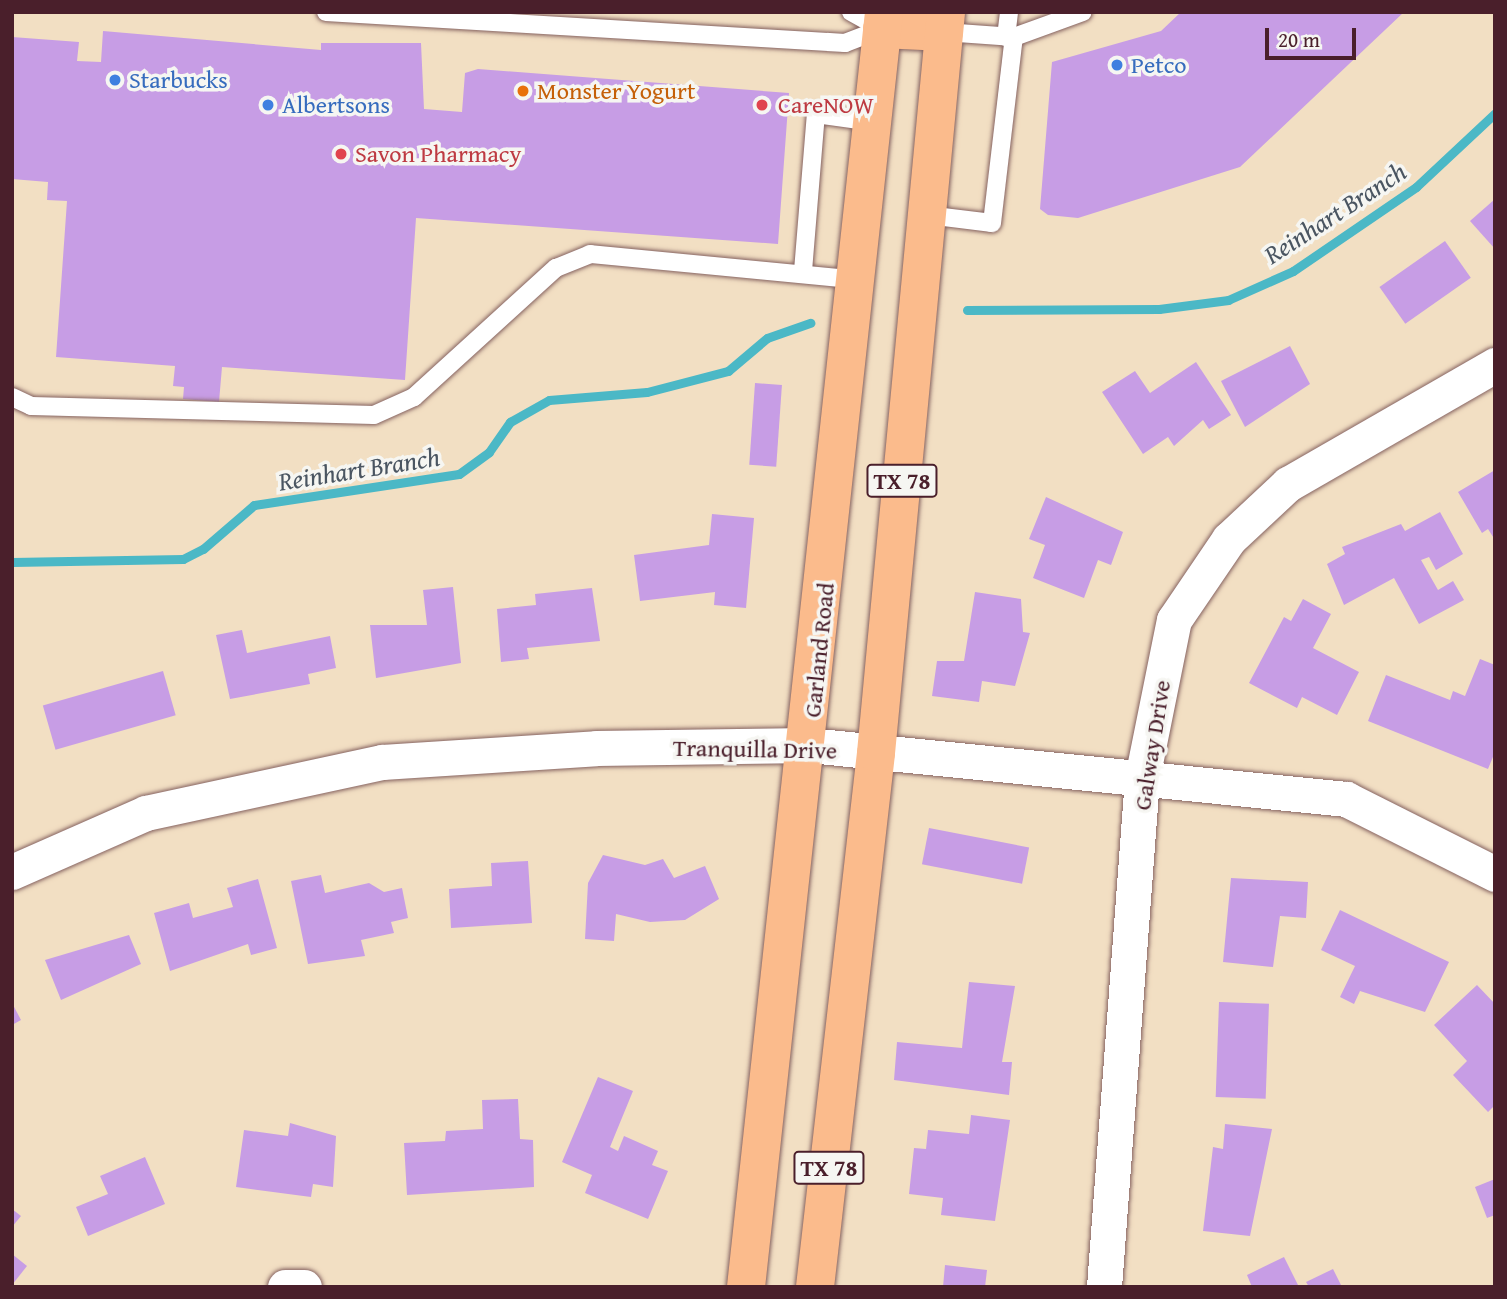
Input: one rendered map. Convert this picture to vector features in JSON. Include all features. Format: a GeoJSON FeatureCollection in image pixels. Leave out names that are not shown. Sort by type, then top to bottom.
{"type":"FeatureCollection","features":[{"type":"Feature","properties":{"kind":"main road"},"geometry":{"type":"LineString","coordinates":[[872,18],[945,22]]}},
{"type":"Feature","properties":{"kind":"main road","name":"Garland Road"},"geometry":{"type":"LineString","coordinates":[[746,1287],[809,745],[859,280],[873,122],[872,18]]}},
{"type":"Feature","properties":{"kind":"main road","name":"TX 78"},"geometry":{"type":"LineString","coordinates":[[815,1287],[876,753],[945,22]]}},
{"type":"Feature","properties":{"kind":"main road"},"geometry":{"type":"LineString","coordinates":[[859,280],[920,288]]}},
{"type":"Feature","properties":{"kind":"street","name":"Galway Drive"},"geometry":{"type":"LineString","coordinates":[[1104,1287],[1142,778],[1174,620],[1230,539],[1288,484],[1495,365]]}},
{"type":"Feature","properties":{"kind":"street","name":"Tranquilla Drive"},"geometry":{"type":"LineString","coordinates":[[12,873],[146,813],[382,762],[596,748],[809,745],[1346,799],[1495,874]]}},
{"type":"Feature","properties":{"kind":"street"},"geometry":{"type":"LineString","coordinates":[[285,1287],[304,1287]]}},
{"type":"Feature","properties":{"kind":"lane"},"geometry":{"type":"LineString","coordinates":[[326,12],[495,18],[852,43],[872,18]]}},
{"type":"Feature","properties":{"kind":"lane"},"geometry":{"type":"LineString","coordinates":[[927,215],[992,223],[1010,37],[1009,12]]}},
{"type":"Feature","properties":{"kind":"lane"},"geometry":{"type":"LineString","coordinates":[[945,22],[1010,37],[1083,12]]}},
{"type":"Feature","properties":{"kind":"lane"},"geometry":{"type":"LineString","coordinates":[[803,271],[816,114],[873,122]]}},
{"type":"Feature","properties":{"kind":"lane"},"geometry":{"type":"LineString","coordinates":[[12,397],[32,406],[374,415],[414,397],[556,268],[590,254],[803,271],[859,280]]}},
{"type":"Feature","properties":{"kind":"building"},"geometry":{"type":"Polygon","coordinates":[[[1181,12],[1404,12],[1240,167],[1078,218],[1048,215],[1040,209],[1052,62],[1161,31],[1181,12]]]}},
{"type":"Feature","properties":{"kind":"building"},"geometry":{"type":"Polygon","coordinates":[[[103,31],[321,50],[321,43],[421,43],[424,109],[462,112],[465,73],[478,69],[789,93],[778,244],[416,218],[405,380],[222,367],[219,402],[183,399],[184,387],[173,386],[175,366],[56,357],[67,201],[47,200],[48,182],[12,179],[12,37],[79,42],[77,61],[101,62],[103,31]]]}},
{"type":"Feature","properties":{"kind":"building"},"geometry":{"type":"Polygon","coordinates":[[[1495,199],[1495,249],[1470,221],[1495,199]]]}},
{"type":"Feature","properties":{"kind":"building"},"geometry":{"type":"Polygon","coordinates":[[[1445,241],[1471,278],[1405,324],[1379,287],[1445,241]]]}},
{"type":"Feature","properties":{"kind":"building"},"geometry":{"type":"Polygon","coordinates":[[[1290,346],[1310,384],[1245,427],[1221,381],[1290,346]]]}},
{"type":"Feature","properties":{"kind":"building"},"geometry":{"type":"Polygon","coordinates":[[[1196,362],[1231,415],[1209,429],[1203,420],[1174,446],[1168,437],[1143,454],[1102,392],[1135,371],[1150,393],[1196,362]]]}},
{"type":"Feature","properties":{"kind":"building"},"geometry":{"type":"Polygon","coordinates":[[[755,383],[782,385],[776,467],[749,465],[755,383]]]}},
{"type":"Feature","properties":{"kind":"building"},"geometry":{"type":"Polygon","coordinates":[[[1495,470],[1495,540],[1488,529],[1482,533],[1458,492],[1495,470]]]}},
{"type":"Feature","properties":{"kind":"building"},"geometry":{"type":"Polygon","coordinates":[[[1046,497],[1123,532],[1111,565],[1098,560],[1084,598],[1033,578],[1045,545],[1029,539],[1046,497]]]}},
{"type":"Feature","properties":{"kind":"building"},"geometry":{"type":"Polygon","coordinates":[[[1440,512],[1463,554],[1436,570],[1429,557],[1421,560],[1438,590],[1453,581],[1464,600],[1419,624],[1394,578],[1344,605],[1327,564],[1345,554],[1342,547],[1401,524],[1405,531],[1440,512]]]}},
{"type":"Feature","properties":{"kind":"building"},"geometry":{"type":"Polygon","coordinates":[[[712,514],[754,518],[746,608],[714,605],[715,592],[640,601],[634,555],[709,545],[712,514]]]}},
{"type":"Feature","properties":{"kind":"building"},"geometry":{"type":"Polygon","coordinates":[[[453,587],[461,663],[376,678],[370,625],[427,625],[423,590],[453,587]]]}},
{"type":"Feature","properties":{"kind":"building"},"geometry":{"type":"Polygon","coordinates":[[[592,588],[600,641],[527,648],[529,659],[501,662],[497,609],[536,605],[535,594],[592,588]]]}},
{"type":"Feature","properties":{"kind":"building"},"geometry":{"type":"Polygon","coordinates":[[[975,592],[1021,599],[1023,632],[1030,633],[1015,686],[982,681],[979,702],[932,696],[937,661],[964,661],[975,592]]]}},
{"type":"Feature","properties":{"kind":"building"},"geometry":{"type":"Polygon","coordinates":[[[1303,599],[1331,614],[1313,648],[1359,672],[1337,715],[1302,697],[1297,708],[1249,683],[1284,617],[1291,621],[1303,599]]]}},
{"type":"Feature","properties":{"kind":"building"},"geometry":{"type":"Polygon","coordinates":[[[242,630],[247,653],[330,636],[336,668],[308,674],[310,684],[230,699],[216,635],[242,630]]]}},
{"type":"Feature","properties":{"kind":"building"},"geometry":{"type":"Polygon","coordinates":[[[1480,659],[1495,665],[1495,752],[1488,769],[1368,721],[1386,675],[1450,700],[1453,691],[1465,696],[1480,659]]]}},
{"type":"Feature","properties":{"kind":"building"},"geometry":{"type":"Polygon","coordinates":[[[163,671],[176,715],[56,750],[43,705],[163,671]]]}},
{"type":"Feature","properties":{"kind":"building"},"geometry":{"type":"Polygon","coordinates":[[[929,828],[1029,847],[1022,884],[922,864],[929,828]]]}},
{"type":"Feature","properties":{"kind":"building"},"geometry":{"type":"Polygon","coordinates":[[[603,855],[645,865],[663,859],[674,878],[705,866],[719,899],[685,920],[650,922],[616,914],[614,941],[585,939],[588,883],[603,855]]]}},
{"type":"Feature","properties":{"kind":"building"},"geometry":{"type":"Polygon","coordinates":[[[528,861],[532,923],[451,928],[449,889],[492,886],[491,863],[528,861]]]}},
{"type":"Feature","properties":{"kind":"building"},"geometry":{"type":"Polygon","coordinates":[[[321,875],[325,893],[369,883],[384,892],[402,888],[408,918],[391,922],[394,933],[361,940],[365,956],[308,964],[291,881],[321,875]]]}},
{"type":"Feature","properties":{"kind":"building"},"geometry":{"type":"Polygon","coordinates":[[[1231,878],[1308,882],[1306,918],[1280,916],[1273,967],[1223,962],[1231,878]]]}},
{"type":"Feature","properties":{"kind":"building"},"geometry":{"type":"Polygon","coordinates":[[[258,879],[277,948],[251,955],[248,944],[170,971],[154,913],[189,903],[193,918],[233,907],[227,888],[258,879]]]}},
{"type":"Feature","properties":{"kind":"building"},"geometry":{"type":"Polygon","coordinates":[[[1340,910],[1449,962],[1425,1012],[1360,991],[1354,1004],[1340,997],[1355,966],[1321,950],[1340,910]]]}},
{"type":"Feature","properties":{"kind":"building"},"geometry":{"type":"Polygon","coordinates":[[[129,935],[141,964],[61,1000],[45,960],[129,935]]]}},
{"type":"Feature","properties":{"kind":"building"},"geometry":{"type":"Polygon","coordinates":[[[969,982],[1015,986],[1002,1062],[1012,1062],[1009,1095],[894,1080],[897,1042],[962,1048],[969,982]]]}},
{"type":"Feature","properties":{"kind":"building"},"geometry":{"type":"Polygon","coordinates":[[[1477,985],[1495,1004],[1495,1105],[1488,1112],[1453,1075],[1467,1061],[1434,1025],[1477,985]]]}},
{"type":"Feature","properties":{"kind":"building"},"geometry":{"type":"Polygon","coordinates":[[[1219,1002],[1269,1004],[1266,1099],[1216,1097],[1219,1002]]]}},
{"type":"Feature","properties":{"kind":"building"},"geometry":{"type":"Polygon","coordinates":[[[12,1003],[21,1020],[12,1025],[12,1003]]]}},
{"type":"Feature","properties":{"kind":"building"},"geometry":{"type":"Polygon","coordinates":[[[598,1077],[633,1091],[610,1147],[618,1151],[624,1136],[658,1151],[652,1165],[668,1171],[648,1219],[585,1193],[592,1175],[562,1162],[598,1077]]]}},
{"type":"Feature","properties":{"kind":"building"},"geometry":{"type":"Polygon","coordinates":[[[518,1099],[520,1139],[533,1140],[534,1187],[407,1195],[404,1143],[445,1141],[446,1131],[483,1129],[482,1100],[518,1099]]]}},
{"type":"Feature","properties":{"kind":"building"},"geometry":{"type":"Polygon","coordinates":[[[971,1115],[1010,1120],[995,1221],[941,1215],[943,1198],[909,1194],[914,1148],[926,1149],[928,1130],[969,1134],[971,1115]]]}},
{"type":"Feature","properties":{"kind":"building"},"geometry":{"type":"Polygon","coordinates":[[[290,1123],[336,1136],[333,1187],[313,1184],[311,1197],[236,1187],[244,1130],[288,1136],[290,1123]]]}},
{"type":"Feature","properties":{"kind":"building"},"geometry":{"type":"Polygon","coordinates":[[[1225,1124],[1272,1129],[1250,1236],[1203,1231],[1213,1147],[1223,1149],[1225,1124]]]}},
{"type":"Feature","properties":{"kind":"building"},"geometry":{"type":"Polygon","coordinates":[[[145,1157],[165,1204],[88,1236],[76,1207],[108,1194],[100,1176],[145,1157]]]}},
{"type":"Feature","properties":{"kind":"building"},"geometry":{"type":"Polygon","coordinates":[[[1495,1179],[1495,1215],[1487,1218],[1475,1187],[1495,1179]]]}},
{"type":"Feature","properties":{"kind":"building"},"geometry":{"type":"Polygon","coordinates":[[[12,1209],[21,1216],[12,1227],[12,1209]]]}},
{"type":"Feature","properties":{"kind":"building"},"geometry":{"type":"Polygon","coordinates":[[[12,1254],[27,1266],[12,1285],[12,1254]]]}},
{"type":"Feature","properties":{"kind":"building"},"geometry":{"type":"Polygon","coordinates":[[[1284,1257],[1299,1287],[1252,1287],[1247,1275],[1284,1257]]]}},
{"type":"Feature","properties":{"kind":"building"},"geometry":{"type":"Polygon","coordinates":[[[945,1265],[987,1270],[985,1287],[943,1287],[945,1265]]]}},
{"type":"Feature","properties":{"kind":"building"},"geometry":{"type":"Polygon","coordinates":[[[1333,1269],[1342,1287],[1309,1287],[1306,1282],[1333,1269]]]}},
{"type":"Feature","properties":{"kind":"waterway","name":"Reinhart Branch"},"geometry":{"type":"LineString","coordinates":[[967,310],[1159,309],[1228,300],[1293,271],[1416,187],[1495,113]]}},
{"type":"Feature","properties":{"kind":"waterway","name":"Reinhart Branch"},"geometry":{"type":"LineString","coordinates":[[12,562],[183,559],[203,549],[254,505],[459,474],[489,452],[510,422],[549,400],[647,392],[728,371],[767,338],[810,323]]}},
{"type":"Feature","properties":{"kind":"place","name":"Petco"},"geometry":{"type":"Point","coordinates":[1117,65]}},
{"type":"Feature","properties":{"kind":"place","name":"Starbucks"},"geometry":{"type":"Point","coordinates":[115,80]}},
{"type":"Feature","properties":{"kind":"place","name":"Monster Yogurt"},"geometry":{"type":"Point","coordinates":[523,91]}},
{"type":"Feature","properties":{"kind":"place","name":"Albertsons"},"geometry":{"type":"Point","coordinates":[268,105]}},
{"type":"Feature","properties":{"kind":"place","name":"CareNOW"},"geometry":{"type":"Point","coordinates":[762,105]}},
{"type":"Feature","properties":{"kind":"place","name":"Savon Pharmacy"},"geometry":{"type":"Point","coordinates":[341,154]}}]}
